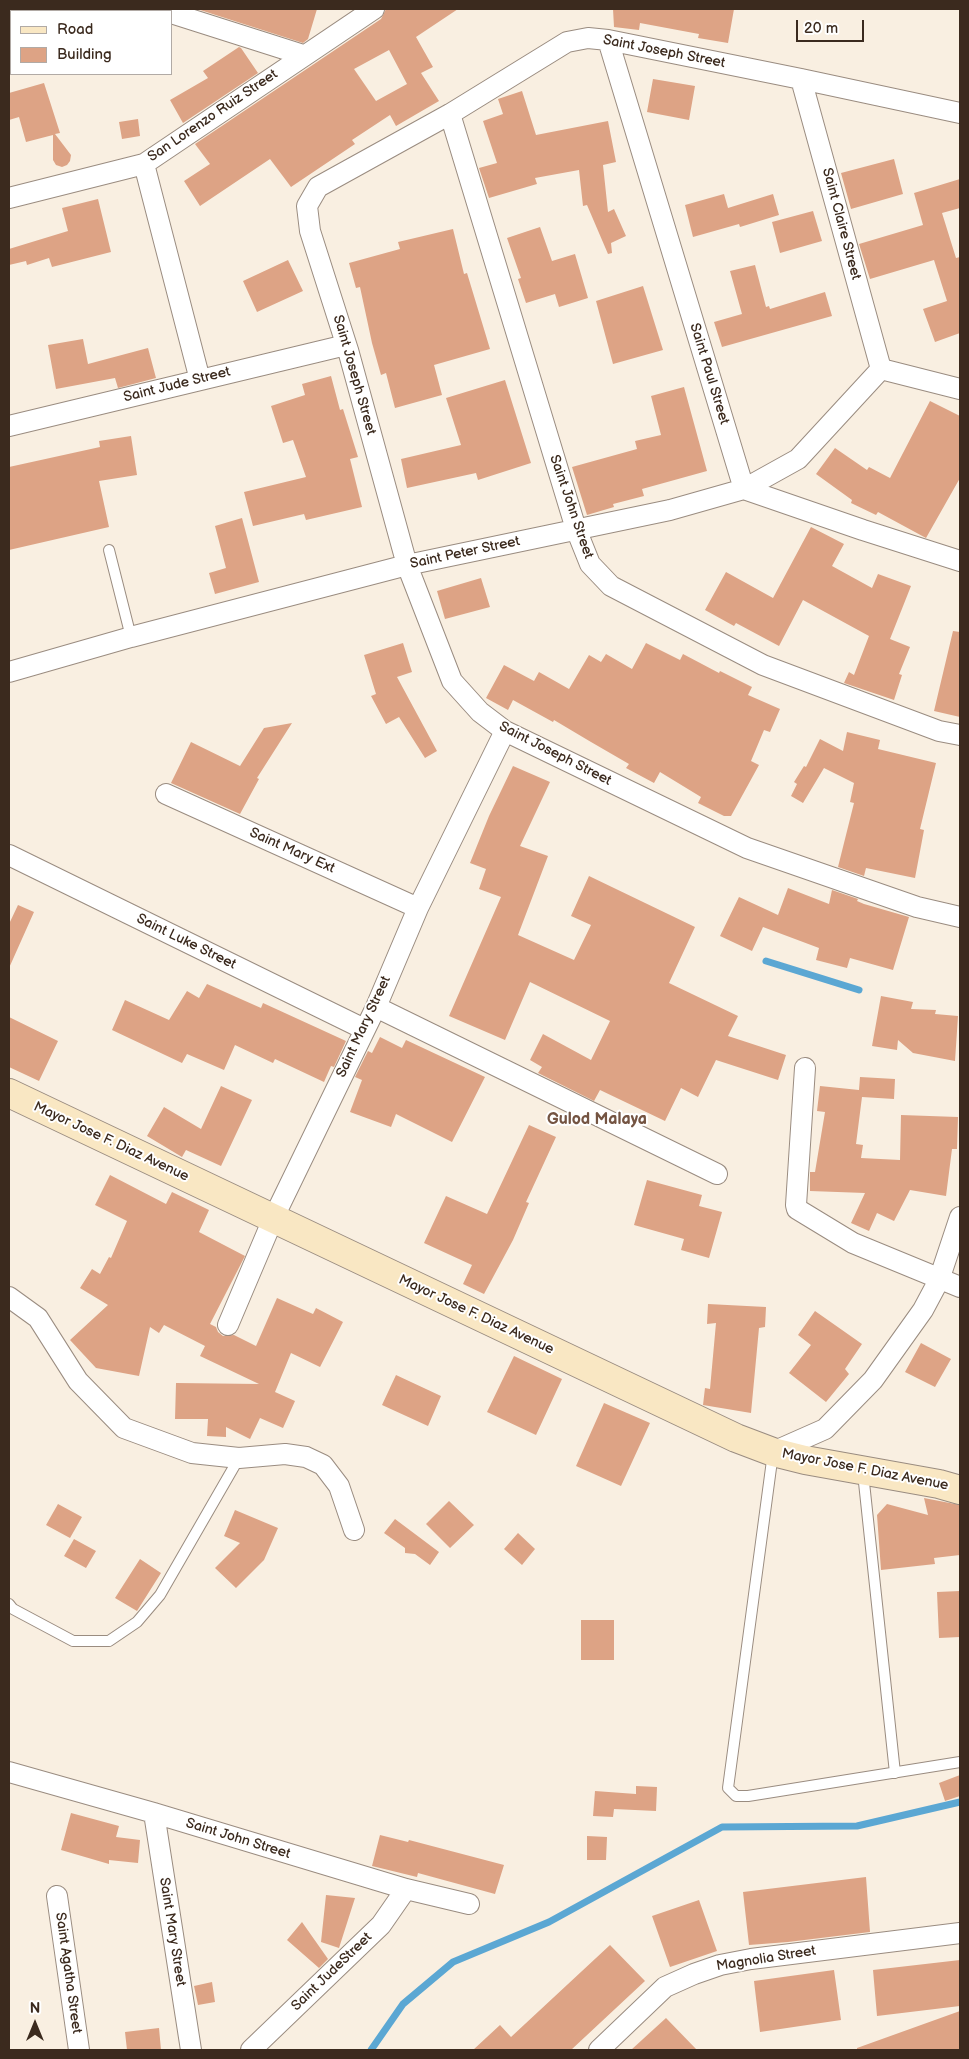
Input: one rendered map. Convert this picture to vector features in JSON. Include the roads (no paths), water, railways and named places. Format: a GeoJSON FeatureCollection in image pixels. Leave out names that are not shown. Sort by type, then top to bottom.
{"type":"FeatureCollection","features":[{"type":"Feature","properties":{"kind":"main road","name":"Mayor Jose F. Diaz Avenue"},"geometry":{"type":"LineString","coordinates":[[9,1093],[727,1434],[773,1452],[805,1460],[939,1484],[960,1490]]}},
{"type":"Feature","properties":{"kind":"street","name":"San Lorenzo Ruiz Street"},"geometry":{"type":"LineString","coordinates":[[9,198],[144,164],[303,55],[374,9]]}},
{"type":"Feature","properties":{"kind":"street"},"geometry":{"type":"LineString","coordinates":[[172,13],[303,55]]}},
{"type":"Feature","properties":{"kind":"street","name":"Saint Joseph Street"},"geometry":{"type":"LineString","coordinates":[[960,113],[608,40],[588,38],[567,42],[450,114],[318,187],[307,206],[310,231],[346,345],[406,566],[452,681],[480,712],[505,731],[747,848],[917,907],[960,917]]}},
{"type":"Feature","properties":{"kind":"street","name":"Saint Paul Street"},"geometry":{"type":"LineString","coordinates":[[608,40],[744,489]]}},
{"type":"Feature","properties":{"kind":"street","name":"Saint Claire Street"},"geometry":{"type":"LineString","coordinates":[[801,79],[881,369]]}},
{"type":"Feature","properties":{"kind":"street","name":"Saint John Street"},"geometry":{"type":"LineString","coordinates":[[450,114],[576,529],[590,564],[611,586],[763,665],[939,731],[960,735]]}},
{"type":"Feature","properties":{"kind":"street"},"geometry":{"type":"LineString","coordinates":[[144,164],[200,380]]}},
{"type":"Feature","properties":{"kind":"street","name":"Saint Jude Street"},"geometry":{"type":"LineString","coordinates":[[9,426],[346,345]]}},
{"type":"Feature","properties":{"kind":"street"},"geometry":{"type":"LineString","coordinates":[[881,369],[960,388]]}},
{"type":"Feature","properties":{"kind":"street","name":"Saint Peter Street"},"geometry":{"type":"LineString","coordinates":[[9,672],[131,637],[406,566],[670,510],[744,489],[798,459],[881,369]]}},
{"type":"Feature","properties":{"kind":"street"},"geometry":{"type":"LineString","coordinates":[[744,489],[960,561]]}},
{"type":"Feature","properties":{"kind":"street","name":"Saint Mary Street"},"geometry":{"type":"LineString","coordinates":[[228,1325],[273,1219],[376,1007],[418,908],[505,731]]}},
{"type":"Feature","properties":{"kind":"street","name":"Saint Mary Ext"},"geometry":{"type":"LineString","coordinates":[[166,794],[418,908]]}},
{"type":"Feature","properties":{"kind":"street","name":"Saint Luke Street"},"geometry":{"type":"LineString","coordinates":[[9,855],[364,1029]]}},
{"type":"Feature","properties":{"kind":"street"},"geometry":{"type":"LineString","coordinates":[[376,1007],[717,1174]]}},
{"type":"Feature","properties":{"kind":"street"},"geometry":{"type":"LineString","coordinates":[[805,1068],[797,1209],[853,1242],[939,1280],[960,1287]]}},
{"type":"Feature","properties":{"kind":"street"},"geometry":{"type":"LineString","coordinates":[[773,1452],[825,1428],[873,1380],[923,1310],[939,1280],[960,1217]]}},
{"type":"Feature","properties":{"kind":"street"},"geometry":{"type":"LineString","coordinates":[[9,1297],[38,1318],[78,1381],[124,1428],[192,1453],[239,1458],[285,1454],[306,1456],[323,1466],[339,1486],[354,1530]]}},
{"type":"Feature","properties":{"kind":"street","name":"Saint John Street"},"geometry":{"type":"LineString","coordinates":[[9,1772],[154,1813],[406,1889],[469,1904]]}},
{"type":"Feature","properties":{"kind":"street","name":"Saint Mary Street"},"geometry":{"type":"LineString","coordinates":[[154,1813],[191,2050]]}},
{"type":"Feature","properties":{"kind":"street","name":"Saint JudeStreet"},"geometry":{"type":"LineString","coordinates":[[251,2050],[381,1925],[406,1889]]}},
{"type":"Feature","properties":{"kind":"street","name":"Saint Agatha Street"},"geometry":{"type":"LineString","coordinates":[[57,1896],[79,2050]]}},
{"type":"Feature","properties":{"kind":"street","name":"Magnolia Street"},"geometry":{"type":"LineString","coordinates":[[599,2050],[665,1987],[720,1965],[751,1959],[960,1933]]}},
{"type":"Feature","properties":{"kind":"lane"},"geometry":{"type":"LineString","coordinates":[[109,550],[131,637]]}},
{"type":"Feature","properties":{"kind":"lane"},"geometry":{"type":"LineString","coordinates":[[773,1452],[728,1788],[736,1796],[748,1796],[960,1762]]}},
{"type":"Feature","properties":{"kind":"lane"},"geometry":{"type":"LineString","coordinates":[[9,1604],[13,1609],[73,1641],[109,1642],[137,1622],[160,1595],[239,1458]]}},
{"type":"Feature","properties":{"kind":"lane"},"geometry":{"type":"LineString","coordinates":[[863,1470],[895,1773]]}},
{"type":"Feature","properties":{"kind":"waterway"},"geometry":{"type":"LineString","coordinates":[[766,961],[859,990]]}},
{"type":"Feature","properties":{"kind":"waterway"},"geometry":{"type":"LineString","coordinates":[[371,2050],[403,2004],[453,1962],[549,1922],[722,1827],[857,1826],[960,1802]]}},
{"type":"Feature","properties":{"kind":"district","name":"Gulod Malaya"},"geometry":{"type":"Point","coordinates":[597,1120]}}]}
